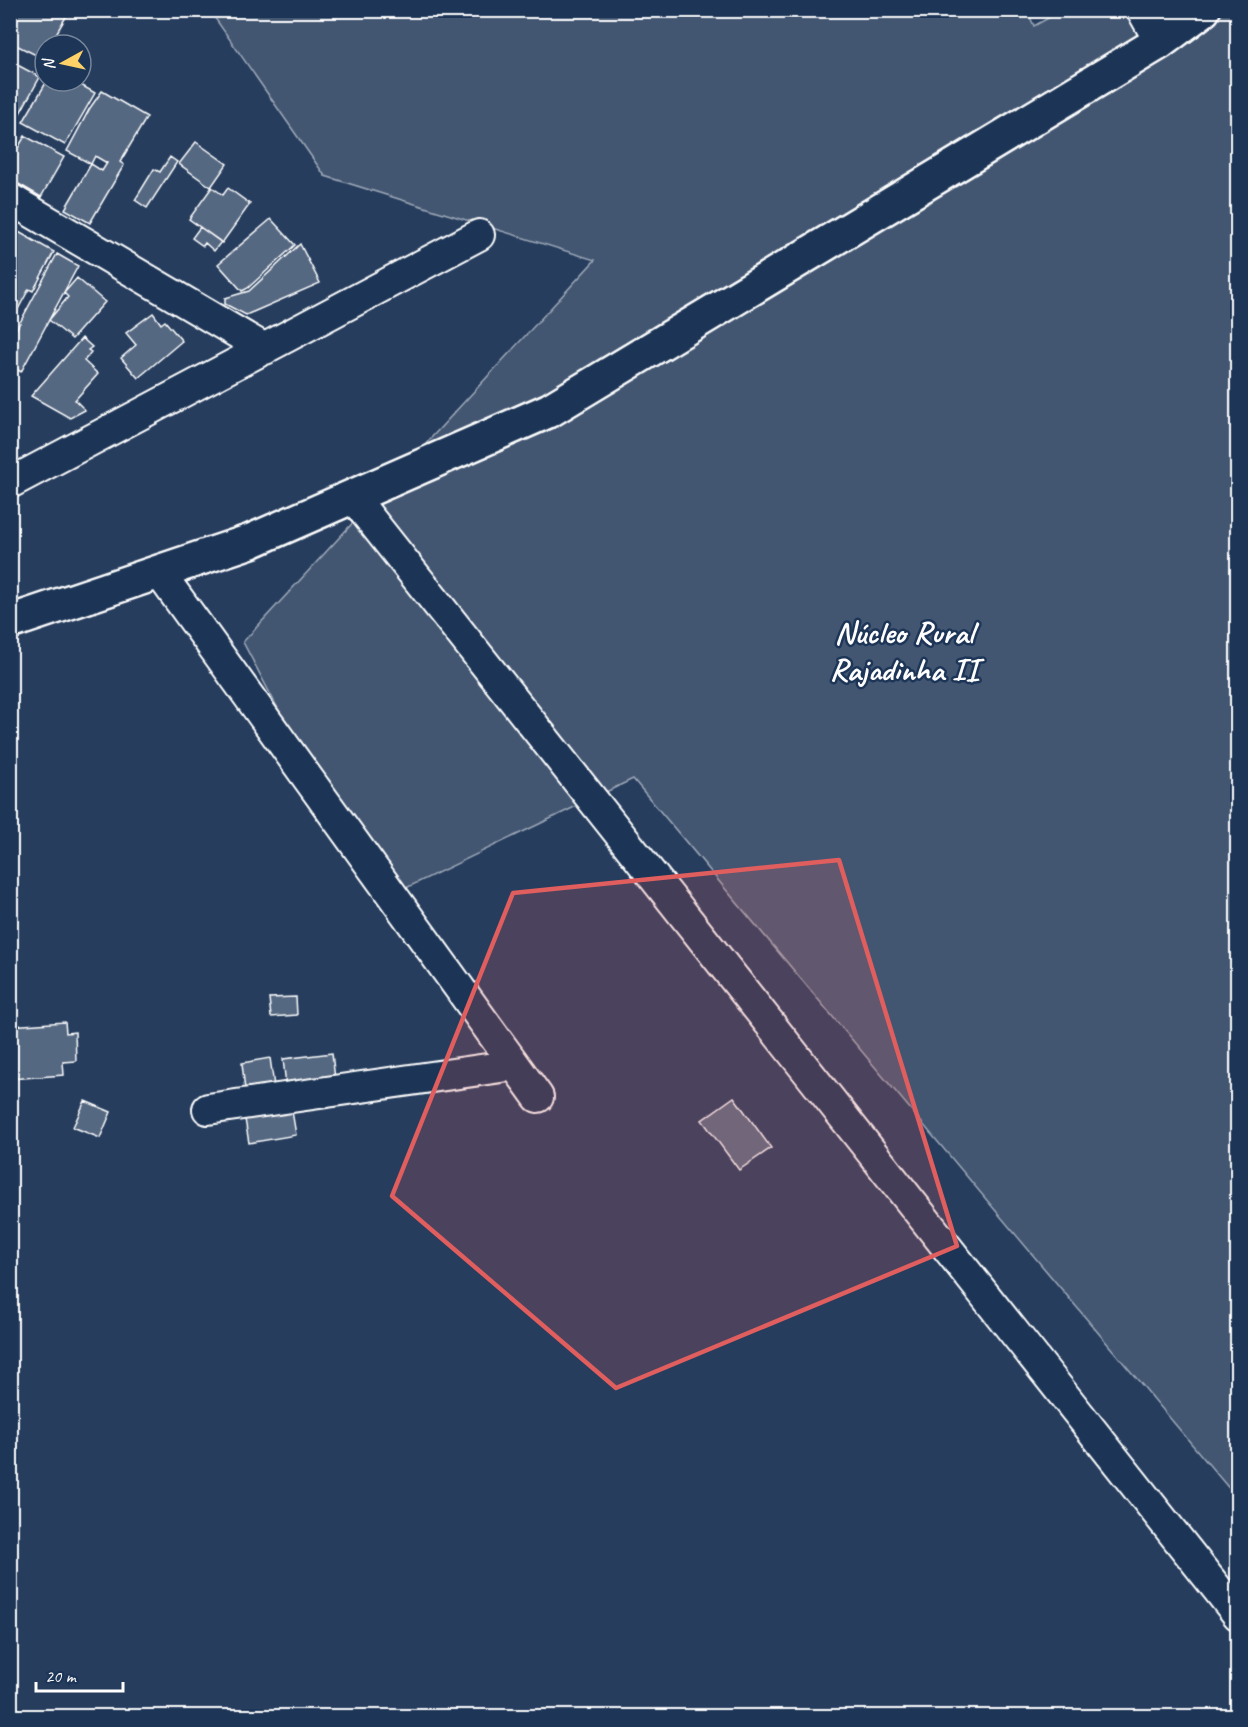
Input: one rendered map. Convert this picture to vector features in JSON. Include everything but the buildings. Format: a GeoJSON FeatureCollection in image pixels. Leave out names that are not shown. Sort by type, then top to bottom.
{"type":"FeatureCollection","features":[{"type":"Feature","properties":{"kind":"main road"},"geometry":{"type":"LineString","coordinates":[[11,619],[251,541],[550,410],[1160,42],[1203,10]]}},
{"type":"Feature","properties":{"kind":"street"},"geometry":{"type":"LineString","coordinates":[[1142,10],[1160,42]]}},
{"type":"Feature","properties":{"kind":"street"},"geometry":{"type":"LineString","coordinates":[[10,199],[265,349]]}},
{"type":"Feature","properties":{"kind":"street"},"geometry":{"type":"LineString","coordinates":[[10,483],[479,235]]}},
{"type":"Feature","properties":{"kind":"street"},"geometry":{"type":"LineString","coordinates":[[352,496],[1238,1615]]}},
{"type":"Feature","properties":{"kind":"street"},"geometry":{"type":"LineString","coordinates":[[159,572],[538,1097]]}},
{"type":"Feature","properties":{"kind":"street"},"geometry":{"type":"LineString","coordinates":[[208,1109],[515,1065]]}},
{"type":"Feature","properties":{"kind":"highlighted area"},"geometry":{"type":"Polygon","coordinates":[[[839,860],[957,1246],[616,1388],[392,1196],[513,893],[839,860]]]}},
{"type":"Feature","properties":{"kind":"shaded area"},"geometry":{"type":"Polygon","coordinates":[[[1027,10],[1034,26],[1061,11],[1237,11],[1237,1498],[633,779],[379,901],[243,642],[595,260],[325,176],[210,11],[1027,10]]]}},
{"type":"Feature","properties":{"kind":"district","name":"Núcleo Rural Rajadinha II"},"geometry":{"type":"Point","coordinates":[904,650]}}]}
